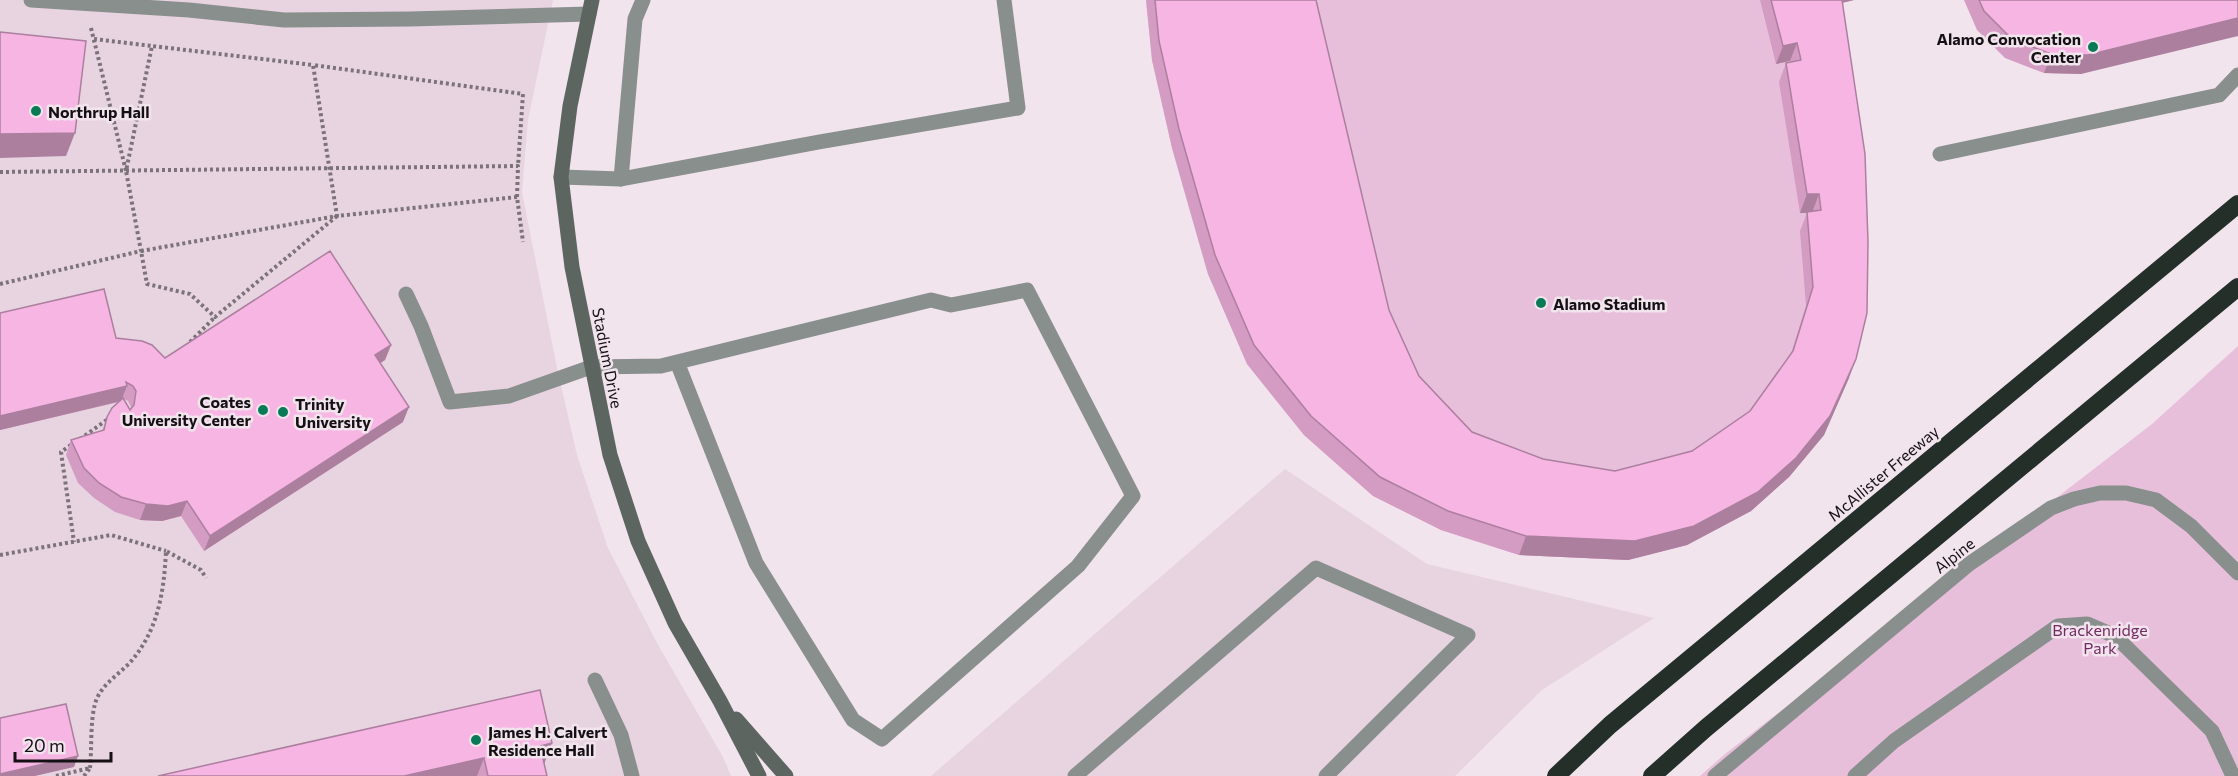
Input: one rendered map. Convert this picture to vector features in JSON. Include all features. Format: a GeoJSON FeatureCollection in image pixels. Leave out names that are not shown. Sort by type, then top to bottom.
{"type":"FeatureCollection","features":[{"type":"Feature","properties":{"kind":"highway","name":"McAllister Freeway"},"geometry":{"type":"LineString","coordinates":[[1556,776],[1610,725],[2238,204]]}},
{"type":"Feature","properties":{"kind":"highway"},"geometry":{"type":"LineString","coordinates":[[1652,776],[1706,728],[2238,287]]}},
{"type":"Feature","properties":{"kind":"main road","name":"Stadium Drive"},"geometry":{"type":"LineString","coordinates":[[590,7],[570,105],[561,177],[572,267],[610,455],[638,541],[675,623],[720,701],[759,776]]}},
{"type":"Feature","properties":{"kind":"main road","name":"Stadium Drive"},"geometry":{"type":"LineString","coordinates":[[720,701],[786,776]]}},
{"type":"Feature","properties":{"kind":"street"},"geometry":{"type":"LineString","coordinates":[[31,0],[189,10],[284,20],[410,19],[590,7]]}},
{"type":"Feature","properties":{"kind":"street"},"geometry":{"type":"LineString","coordinates":[[621,179],[635,19],[643,0]]}},
{"type":"Feature","properties":{"kind":"street"},"geometry":{"type":"LineString","coordinates":[[561,177],[621,179],[1018,108],[1004,0]]}},
{"type":"Feature","properties":{"kind":"street"},"geometry":{"type":"LineString","coordinates":[[1940,154],[2219,95],[2238,75]]}},
{"type":"Feature","properties":{"kind":"street"},"geometry":{"type":"LineString","coordinates":[[406,294],[421,326],[450,402],[509,396],[591,367],[661,366],[677,362],[931,300],[951,305],[1027,290],[1133,496],[1078,566],[882,739],[853,720],[756,563],[677,362]]}},
{"type":"Feature","properties":{"kind":"street","name":"Alpine"},"geometry":{"type":"LineString","coordinates":[[1715,776],[1969,564],[2051,508],[2074,499],[2100,493],[2126,493],[2156,500],[2192,526],[2238,573]]}},
{"type":"Feature","properties":{"kind":"street"},"geometry":{"type":"LineString","coordinates":[[1075,776],[1316,568],[1468,635],[1326,776]]}},
{"type":"Feature","properties":{"kind":"street"},"geometry":{"type":"LineString","coordinates":[[1855,776],[1894,741],[2058,626],[2086,624],[2115,636],[2212,731],[2232,776]]}},
{"type":"Feature","properties":{"kind":"street"},"geometry":{"type":"LineString","coordinates":[[595,680],[621,735],[632,776]]}},
{"type":"Feature","properties":{"kind":"path"},"geometry":{"type":"LineString","coordinates":[[91,28],[126,171],[147,284],[190,294],[215,317]]}},
{"type":"Feature","properties":{"kind":"path"},"geometry":{"type":"LineString","coordinates":[[94,39],[313,65],[523,94],[517,197],[523,242]]}},
{"type":"Feature","properties":{"kind":"path"},"geometry":{"type":"LineString","coordinates":[[126,171],[152,46]]}},
{"type":"Feature","properties":{"kind":"path"},"geometry":{"type":"LineString","coordinates":[[313,65],[337,216]]}},
{"type":"Feature","properties":{"kind":"path"},"geometry":{"type":"LineString","coordinates":[[0,172],[518,166]]}},
{"type":"Feature","properties":{"kind":"path"},"geometry":{"type":"LineString","coordinates":[[0,284],[141,251],[337,216],[517,197]]}},
{"type":"Feature","properties":{"kind":"path"},"geometry":{"type":"LineString","coordinates":[[183,350],[215,317],[337,216]]}},
{"type":"Feature","properties":{"kind":"path"},"geometry":{"type":"LineString","coordinates":[[74,542],[61,452],[117,413]]}},
{"type":"Feature","properties":{"kind":"path"},"geometry":{"type":"LineString","coordinates":[[0,555],[111,535],[166,551],[201,570],[206,578]]}},
{"type":"Feature","properties":{"kind":"path"},"geometry":{"type":"LineString","coordinates":[[84,776],[90,768],[95,703],[104,688],[133,659],[154,626],[165,575],[166,551]]}},
{"type":"Feature","properties":{"kind":"path"},"geometry":{"type":"LineString","coordinates":[[56,776],[90,768]]}},
{"type":"Feature","properties":{"kind":"shaded area","name":"Trinity University"},"geometry":{"type":"Polygon","coordinates":[[[0,0],[553,0],[528,120],[522,192],[557,368],[577,455],[608,548],[657,643],[723,757],[731,776],[0,776],[0,0]]]}},
{"type":"Feature","properties":{"kind":"shaded area"},"geometry":{"type":"Polygon","coordinates":[[[1285,469],[1427,564],[1654,618],[1542,690],[1455,776],[931,776],[1285,469]]]}},
{"type":"Feature","properties":{"kind":"green space","name":"Alamo Stadium"},"geometry":{"type":"Polygon","coordinates":[[[1146,0],[1832,0],[1824,435],[1789,477],[1751,511],[1687,545],[1628,560],[1519,555],[1441,530],[1373,496],[1304,435],[1247,364],[1208,274],[1172,148],[1152,60],[1146,0]]]}},
{"type":"Feature","properties":{"kind":"green space","name":"Brackenridge Park"},"geometry":{"type":"Polygon","coordinates":[[[2238,346],[2238,776],[1700,776],[1725,754],[2152,424],[2238,346]]]}},
{"type":"Feature","properties":{"kind":"building"},"geometry":{"type":"Polygon","coordinates":[[[1155,0],[1316,0],[1389,310],[1419,376],[1472,432],[1543,459],[1615,471],[1692,451],[1750,411],[1793,351],[1813,287],[1807,212],[1821,210],[1819,194],[1807,194],[1786,63],[1801,60],[1797,43],[1783,46],[1771,0],[1842,0],[1865,154],[1868,242],[1867,313],[1856,359],[1830,416],[1796,458],[1758,492],[1694,526],[1635,541],[1526,536],[1448,511],[1380,477],[1311,416],[1254,345],[1215,255],[1179,129],[1159,41],[1155,0]]]}},
{"type":"Feature","properties":{"kind":"building","name":"Alamo Convocation Center"},"geometry":{"type":"Polygon","coordinates":[[[1979,0],[2238,0],[2238,18],[2088,55],[2051,54],[2012,39],[1984,11],[1979,0]]]}},
{"type":"Feature","properties":{"kind":"building","name":"Northrup Hall"},"geometry":{"type":"Polygon","coordinates":[[[0,32],[86,41],[75,133],[0,134],[0,32]]]}},
{"type":"Feature","properties":{"kind":"building","name":"Coates University Center"},"geometry":{"type":"Polygon","coordinates":[[[330,251],[391,345],[375,355],[409,407],[210,536],[187,501],[168,506],[146,504],[121,497],[99,483],[84,468],[71,440],[104,430],[112,408],[123,398],[130,410],[134,405],[136,391],[126,382],[127,386],[0,416],[0,313],[104,289],[116,338],[142,341],[152,345],[165,358],[330,251]]]}},
{"type":"Feature","properties":{"kind":"building"},"geometry":{"type":"Polygon","coordinates":[[[540,690],[552,743],[540,746],[547,776],[488,776],[484,758],[404,776],[158,776],[540,690]]]}},
{"type":"Feature","properties":{"kind":"building"},"geometry":{"type":"Polygon","coordinates":[[[66,704],[78,756],[0,774],[0,718],[66,704]]]}},
{"type":"Feature","properties":{"kind":"place","name":"Alamo Convocation Center"},"geometry":{"type":"Point","coordinates":[2093,47]}},
{"type":"Feature","properties":{"kind":"place","name":"Northrup Hall"},"geometry":{"type":"Point","coordinates":[36,111]}},
{"type":"Feature","properties":{"kind":"place","name":"Alamo Stadium"},"geometry":{"type":"Point","coordinates":[1541,303]}},
{"type":"Feature","properties":{"kind":"place","name":"Coates University Center"},"geometry":{"type":"Point","coordinates":[263,410]}},
{"type":"Feature","properties":{"kind":"place","name":"Trinity University"},"geometry":{"type":"Point","coordinates":[283,412]}},
{"type":"Feature","properties":{"kind":"place","name":"James H. Calvert Residence Hall"},"geometry":{"type":"Point","coordinates":[476,740]}}]}
